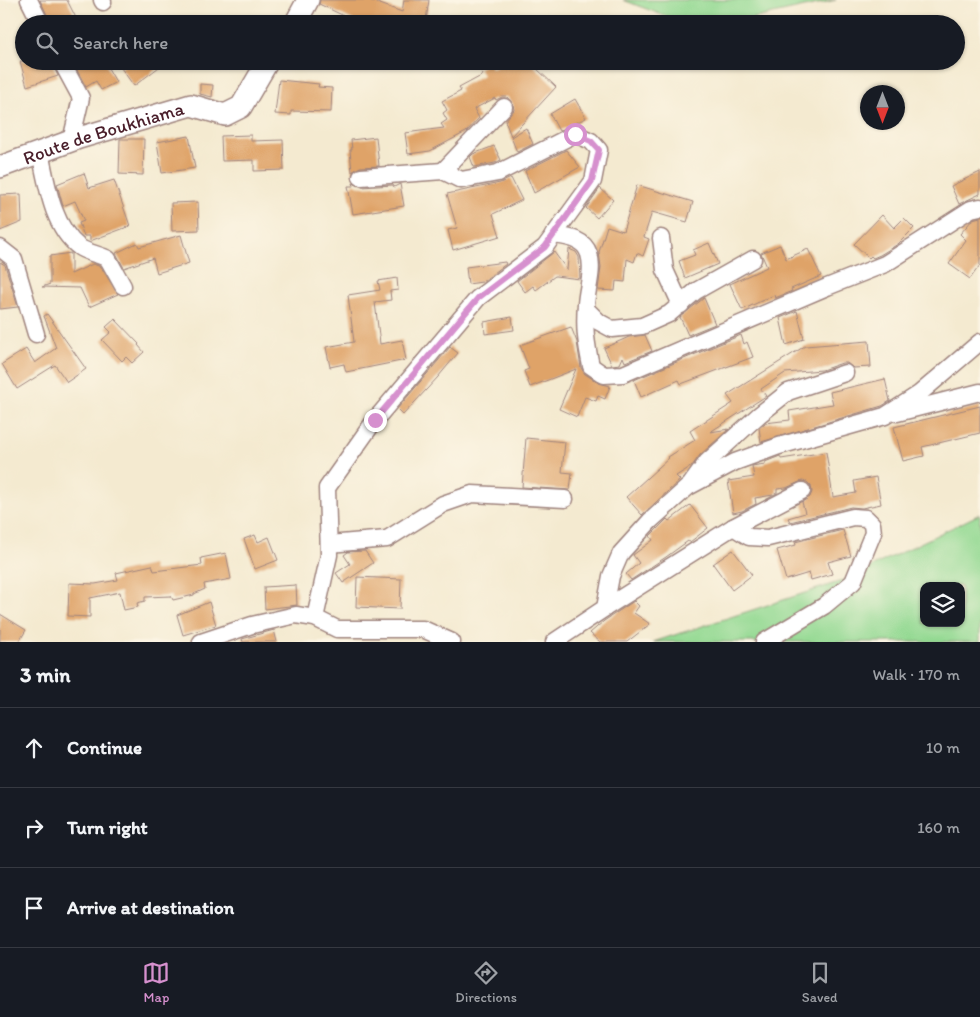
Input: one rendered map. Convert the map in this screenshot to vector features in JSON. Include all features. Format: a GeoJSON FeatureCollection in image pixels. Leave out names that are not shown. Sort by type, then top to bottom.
{"type":"FeatureCollection","features":[{"type":"Feature","properties":{"kind":"street"},"geometry":{"type":"LineString","coordinates":[[29,0],[36,15]]}},
{"type":"Feature","properties":{"kind":"street"},"geometry":{"type":"LineString","coordinates":[[300,15],[308,0]]}},
{"type":"Feature","properties":{"kind":"street"},"geometry":{"type":"LineString","coordinates":[[66,70],[81,98],[71,141]]}},
{"type":"Feature","properties":{"kind":"street","name":"Route de Boukhiama"},"geometry":{"type":"LineString","coordinates":[[0,167],[71,141],[191,105],[225,116],[241,107],[263,70]]}},
{"type":"Feature","properties":{"kind":"street"},"geometry":{"type":"LineString","coordinates":[[442,171],[504,106]]}},
{"type":"Feature","properties":{"kind":"street"},"geometry":{"type":"LineString","coordinates":[[315,618],[329,555],[327,488],[375,420],[478,298],[545,247],[592,181],[599,150],[591,141],[575,134],[498,173],[461,180],[442,171],[361,177]]}},
{"type":"Feature","properties":{"kind":"street"},"geometry":{"type":"LineString","coordinates":[[40,152],[50,197],[59,223],[80,248],[108,259],[123,286]]}},
{"type":"Feature","properties":{"kind":"street"},"geometry":{"type":"LineString","coordinates":[[554,235],[576,238],[589,252],[591,270],[584,338],[591,366],[604,375],[623,374],[809,294],[885,264],[971,209],[980,207]]}},
{"type":"Feature","properties":{"kind":"street"},"geometry":{"type":"LineString","coordinates":[[661,238],[665,270],[681,305]]}},
{"type":"Feature","properties":{"kind":"street"},"geometry":{"type":"LineString","coordinates":[[0,248],[14,259],[36,334]]}},
{"type":"Feature","properties":{"kind":"street"},"geometry":{"type":"LineString","coordinates":[[586,309],[598,322],[612,329],[642,326],[670,314],[696,291],[753,259]]}},
{"type":"Feature","properties":{"kind":"street"},"geometry":{"type":"LineString","coordinates":[[885,416],[918,394],[980,342]]}},
{"type":"Feature","properties":{"kind":"street"},"geometry":{"type":"LineString","coordinates":[[688,488],[707,462],[759,415],[788,392],[845,373]]}},
{"type":"Feature","properties":{"kind":"street"},"geometry":{"type":"LineString","coordinates":[[605,608],[611,576],[621,553],[650,521],[688,488],[735,462],[779,446],[980,392]]}},
{"type":"Feature","properties":{"kind":"street"},"geometry":{"type":"LineString","coordinates":[[554,642],[733,527],[802,491]]}},
{"type":"Feature","properties":{"kind":"street"},"geometry":{"type":"LineString","coordinates":[[328,544],[387,539],[443,504],[472,494],[565,499]]}},
{"type":"Feature","properties":{"kind":"street"},"geometry":{"type":"LineString","coordinates":[[733,527],[749,537],[768,538],[853,517],[866,518],[872,524],[874,533],[853,582],[824,606],[764,642]]}},
{"type":"Feature","properties":{"kind":"street"},"geometry":{"type":"LineString","coordinates":[[201,642],[252,625],[296,615],[315,618],[338,629],[423,630],[452,642]]}},
{"type":"Feature","properties":{"kind":"green space"},"geometry":{"type":"Polygon","coordinates":[[[623,0],[836,0],[768,15],[662,15],[623,0]]]}},
{"type":"Feature","properties":{"kind":"green space"},"geometry":{"type":"Polygon","coordinates":[[[980,514],[980,642],[653,642],[842,581],[980,514]]]}},
{"type":"Feature","properties":{"kind":"building"},"geometry":{"type":"Polygon","coordinates":[[[40,0],[67,0],[74,15],[47,15],[40,0]]]}},
{"type":"Feature","properties":{"kind":"building"},"geometry":{"type":"Polygon","coordinates":[[[320,0],[369,0],[402,12],[404,0],[429,0],[427,15],[342,15],[319,4],[320,0]]]}},
{"type":"Feature","properties":{"kind":"building"},"geometry":{"type":"Polygon","coordinates":[[[23,70],[55,70],[58,76],[27,86],[23,70]]]}},
{"type":"Feature","properties":{"kind":"building"},"geometry":{"type":"Polygon","coordinates":[[[77,70],[109,70],[116,82],[101,90],[96,81],[86,87],[77,70]]]}},
{"type":"Feature","properties":{"kind":"building"},"geometry":{"type":"Polygon","coordinates":[[[122,70],[155,70],[134,86],[122,70]]]}},
{"type":"Feature","properties":{"kind":"building"},"geometry":{"type":"Polygon","coordinates":[[[480,70],[538,70],[556,87],[511,136],[505,121],[514,110],[513,104],[507,97],[496,100],[495,98],[474,109],[479,118],[466,132],[430,151],[408,154],[405,133],[444,128],[441,124],[447,120],[443,113],[447,110],[442,101],[461,91],[459,88],[483,75],[480,70]]]}},
{"type":"Feature","properties":{"kind":"building"},"geometry":{"type":"Polygon","coordinates":[[[279,80],[319,84],[318,87],[332,88],[331,112],[291,111],[291,115],[275,114],[279,80]]]}},
{"type":"Feature","properties":{"kind":"building"},"geometry":{"type":"Polygon","coordinates":[[[200,84],[213,85],[212,97],[200,94],[200,84]]]}},
{"type":"Feature","properties":{"kind":"building"},"geometry":{"type":"Polygon","coordinates":[[[575,99],[586,118],[559,131],[550,114],[575,99]]]}},
{"type":"Feature","properties":{"kind":"building"},"geometry":{"type":"Polygon","coordinates":[[[526,128],[533,144],[517,152],[511,137],[526,128]]]}},
{"type":"Feature","properties":{"kind":"building"},"geometry":{"type":"Polygon","coordinates":[[[251,135],[251,141],[283,140],[284,170],[254,171],[254,160],[222,161],[221,136],[251,135]]]}},
{"type":"Feature","properties":{"kind":"building"},"geometry":{"type":"Polygon","coordinates":[[[189,136],[195,168],[162,173],[157,142],[189,136]]]}},
{"type":"Feature","properties":{"kind":"building"},"geometry":{"type":"Polygon","coordinates":[[[376,137],[379,166],[360,167],[352,172],[351,140],[376,137]]]}},
{"type":"Feature","properties":{"kind":"building"},"geometry":{"type":"Polygon","coordinates":[[[120,139],[144,139],[143,175],[119,174],[120,139]]]}},
{"type":"Feature","properties":{"kind":"building"},"geometry":{"type":"Polygon","coordinates":[[[494,146],[501,160],[474,167],[470,157],[494,146]]]}},
{"type":"Feature","properties":{"kind":"building"},"geometry":{"type":"Polygon","coordinates":[[[566,150],[580,167],[534,193],[525,171],[566,150]]]}},
{"type":"Feature","properties":{"kind":"building"},"geometry":{"type":"Polygon","coordinates":[[[980,172],[980,194],[959,204],[951,186],[980,172]]]}},
{"type":"Feature","properties":{"kind":"building"},"geometry":{"type":"Polygon","coordinates":[[[84,173],[89,188],[114,180],[130,226],[90,241],[90,236],[84,236],[79,223],[84,221],[75,201],[63,206],[57,184],[84,173]]]}},
{"type":"Feature","properties":{"kind":"building"},"geometry":{"type":"Polygon","coordinates":[[[511,178],[522,200],[493,214],[500,236],[453,250],[448,230],[457,228],[447,194],[500,183],[511,178]]]}},
{"type":"Feature","properties":{"kind":"building"},"geometry":{"type":"Polygon","coordinates":[[[353,183],[362,187],[393,185],[394,187],[400,184],[404,206],[353,214],[348,186],[354,186],[353,183]]]}},
{"type":"Feature","properties":{"kind":"building"},"geometry":{"type":"Polygon","coordinates":[[[637,185],[693,202],[687,222],[652,212],[644,237],[649,239],[643,256],[637,253],[634,262],[627,259],[625,282],[616,281],[615,291],[598,290],[601,267],[599,252],[607,226],[623,231],[637,185]]]}},
{"type":"Feature","properties":{"kind":"building"},"geometry":{"type":"Polygon","coordinates":[[[600,188],[613,200],[597,218],[586,208],[600,188]]]}},
{"type":"Feature","properties":{"kind":"building"},"geometry":{"type":"Polygon","coordinates":[[[21,194],[22,222],[0,231],[0,195],[21,194]]]}},
{"type":"Feature","properties":{"kind":"building"},"geometry":{"type":"Polygon","coordinates":[[[198,202],[199,230],[172,231],[171,203],[198,202]]]}},
{"type":"Feature","properties":{"kind":"building"},"geometry":{"type":"Polygon","coordinates":[[[882,215],[894,228],[904,218],[914,228],[898,244],[880,255],[869,258],[854,244],[882,215]]]}},
{"type":"Feature","properties":{"kind":"building"},"geometry":{"type":"Polygon","coordinates":[[[980,217],[980,265],[970,279],[949,264],[966,240],[960,234],[973,219],[980,217]]]}},
{"type":"Feature","properties":{"kind":"building"},"geometry":{"type":"Polygon","coordinates":[[[181,235],[189,263],[157,273],[153,258],[124,268],[116,253],[137,243],[139,247],[181,235]]]}},
{"type":"Feature","properties":{"kind":"building"},"geometry":{"type":"Polygon","coordinates":[[[709,243],[718,264],[685,278],[679,261],[695,255],[693,250],[709,243]]]}},
{"type":"Feature","properties":{"kind":"building"},"geometry":{"type":"Polygon","coordinates":[[[780,245],[786,259],[808,249],[821,276],[791,289],[792,291],[775,298],[774,295],[742,310],[730,284],[767,267],[761,253],[780,245]]]}},
{"type":"Feature","properties":{"kind":"building"},"geometry":{"type":"Polygon","coordinates":[[[569,249],[576,252],[579,257],[580,279],[555,276],[536,290],[533,286],[525,292],[517,281],[554,252],[567,270],[569,249]]]}},
{"type":"Feature","properties":{"kind":"building"},"geometry":{"type":"Polygon","coordinates":[[[71,253],[71,274],[93,264],[101,267],[118,294],[89,307],[80,288],[42,287],[50,284],[50,256],[71,253]]]}},
{"type":"Feature","properties":{"kind":"building"},"geometry":{"type":"Polygon","coordinates":[[[0,262],[5,265],[18,307],[0,309],[0,262]]]}},
{"type":"Feature","properties":{"kind":"building"},"geometry":{"type":"Polygon","coordinates":[[[505,262],[506,264],[482,282],[468,284],[466,267],[505,262]]]}},
{"type":"Feature","properties":{"kind":"building"},"geometry":{"type":"Polygon","coordinates":[[[397,278],[398,290],[390,291],[391,300],[375,302],[380,344],[402,340],[406,360],[346,372],[344,364],[330,367],[326,347],[354,342],[348,295],[380,290],[378,281],[397,278]]]}},
{"type":"Feature","properties":{"kind":"building"},"geometry":{"type":"Polygon","coordinates":[[[704,298],[715,324],[688,335],[680,317],[704,298]]]}},
{"type":"Feature","properties":{"kind":"building"},"geometry":{"type":"Polygon","coordinates":[[[797,311],[804,339],[786,345],[780,318],[797,311]]]}},
{"type":"Feature","properties":{"kind":"building"},"geometry":{"type":"Polygon","coordinates":[[[47,314],[86,369],[67,382],[55,365],[17,389],[2,364],[26,349],[35,363],[56,348],[44,316],[47,314]]]}},
{"type":"Feature","properties":{"kind":"building"},"geometry":{"type":"Polygon","coordinates":[[[512,317],[514,330],[485,334],[484,322],[512,317]]]}},
{"type":"Feature","properties":{"kind":"building"},"geometry":{"type":"Polygon","coordinates":[[[115,319],[139,344],[144,352],[132,363],[126,357],[122,361],[102,340],[111,332],[106,327],[115,319]]]}},
{"type":"Feature","properties":{"kind":"building"},"geometry":{"type":"Polygon","coordinates":[[[571,327],[577,342],[581,368],[585,374],[599,383],[610,386],[605,399],[598,396],[596,401],[585,397],[577,417],[559,409],[576,369],[530,387],[524,371],[529,369],[520,345],[571,327]]]}},
{"type":"Feature","properties":{"kind":"building"},"geometry":{"type":"Polygon","coordinates":[[[645,335],[652,351],[625,362],[623,357],[620,364],[612,365],[604,348],[629,337],[645,335]]]}},
{"type":"Feature","properties":{"kind":"building"},"geometry":{"type":"Polygon","coordinates":[[[741,335],[744,344],[747,342],[753,357],[681,384],[679,380],[641,397],[634,380],[741,335]]]}},
{"type":"Feature","properties":{"kind":"building"},"geometry":{"type":"Polygon","coordinates":[[[869,341],[871,367],[853,368],[847,363],[842,363],[822,370],[785,373],[761,389],[766,396],[710,432],[729,429],[700,455],[692,466],[676,476],[680,480],[642,515],[626,497],[668,457],[695,440],[690,431],[733,403],[727,395],[805,346],[869,341]]]}},
{"type":"Feature","properties":{"kind":"building"},"geometry":{"type":"Polygon","coordinates":[[[450,347],[458,353],[403,415],[397,409],[450,347]]]}},
{"type":"Feature","properties":{"kind":"building"},"geometry":{"type":"Polygon","coordinates":[[[885,379],[890,401],[882,406],[761,442],[759,428],[765,423],[790,420],[789,411],[833,404],[830,392],[885,379]]]}},
{"type":"Feature","properties":{"kind":"building"},"geometry":{"type":"Polygon","coordinates":[[[980,406],[980,433],[922,447],[924,456],[903,461],[894,427],[980,406]]]}},
{"type":"Feature","properties":{"kind":"building"},"geometry":{"type":"Polygon","coordinates":[[[526,438],[565,442],[562,472],[572,473],[570,490],[522,487],[526,438]]]}},
{"type":"Feature","properties":{"kind":"building"},"geometry":{"type":"Polygon","coordinates":[[[826,452],[833,497],[856,493],[854,481],[876,477],[881,504],[862,508],[851,507],[790,522],[788,518],[805,513],[802,502],[810,497],[812,492],[811,486],[807,482],[802,481],[786,488],[777,489],[777,493],[773,495],[755,498],[756,504],[733,513],[728,481],[754,477],[752,466],[765,464],[765,462],[780,456],[781,459],[826,452]]]}},
{"type":"Feature","properties":{"kind":"building"},"geometry":{"type":"Polygon","coordinates":[[[690,505],[708,528],[690,542],[688,541],[631,580],[626,574],[639,563],[633,555],[653,540],[650,536],[667,519],[669,521],[690,505]]]}},
{"type":"Feature","properties":{"kind":"building"},"geometry":{"type":"Polygon","coordinates":[[[843,530],[851,556],[828,562],[832,574],[811,580],[809,573],[786,580],[777,550],[796,545],[795,542],[843,530]]]}},
{"type":"Feature","properties":{"kind":"building"},"geometry":{"type":"Polygon","coordinates":[[[255,535],[258,542],[269,537],[278,560],[255,569],[244,539],[255,535]]]}},
{"type":"Feature","properties":{"kind":"building"},"geometry":{"type":"Polygon","coordinates":[[[733,550],[752,575],[732,590],[713,564],[733,550]]]}},
{"type":"Feature","properties":{"kind":"building"},"geometry":{"type":"Polygon","coordinates":[[[365,551],[373,563],[343,583],[336,573],[350,564],[344,555],[348,552],[365,551]]]}},
{"type":"Feature","properties":{"kind":"building"},"geometry":{"type":"Polygon","coordinates":[[[226,553],[231,579],[204,584],[205,589],[194,595],[173,600],[171,596],[145,597],[145,601],[137,603],[138,607],[124,610],[120,592],[90,598],[90,617],[68,616],[69,583],[95,584],[118,580],[116,573],[152,565],[154,571],[202,565],[201,558],[226,553]]]}},
{"type":"Feature","properties":{"kind":"building"},"geometry":{"type":"Polygon","coordinates":[[[357,577],[401,579],[400,609],[356,607],[357,577]]]}},
{"type":"Feature","properties":{"kind":"building"},"geometry":{"type":"Polygon","coordinates":[[[296,585],[297,605],[265,609],[264,587],[296,585]]]}},
{"type":"Feature","properties":{"kind":"building"},"geometry":{"type":"Polygon","coordinates":[[[634,601],[639,606],[634,613],[650,624],[627,642],[600,642],[590,633],[604,621],[634,601]]]}},
{"type":"Feature","properties":{"kind":"building"},"geometry":{"type":"Polygon","coordinates":[[[209,602],[216,625],[183,635],[177,615],[209,602]]]}},
{"type":"Feature","properties":{"kind":"building"},"geometry":{"type":"Polygon","coordinates":[[[0,614],[26,630],[19,642],[0,642],[0,614]]]}},
{"type":"Feature","properties":{"kind":"building"},"geometry":{"type":"Polygon","coordinates":[[[274,630],[277,642],[243,642],[242,639],[274,630]]]}},
{"type":"Feature","properties":{"kind":"route"},"geometry":{"type":"LineString","coordinates":[[375,420],[443,337],[478,298],[545,247],[592,181],[599,150],[591,141],[575,134]]}}]}
